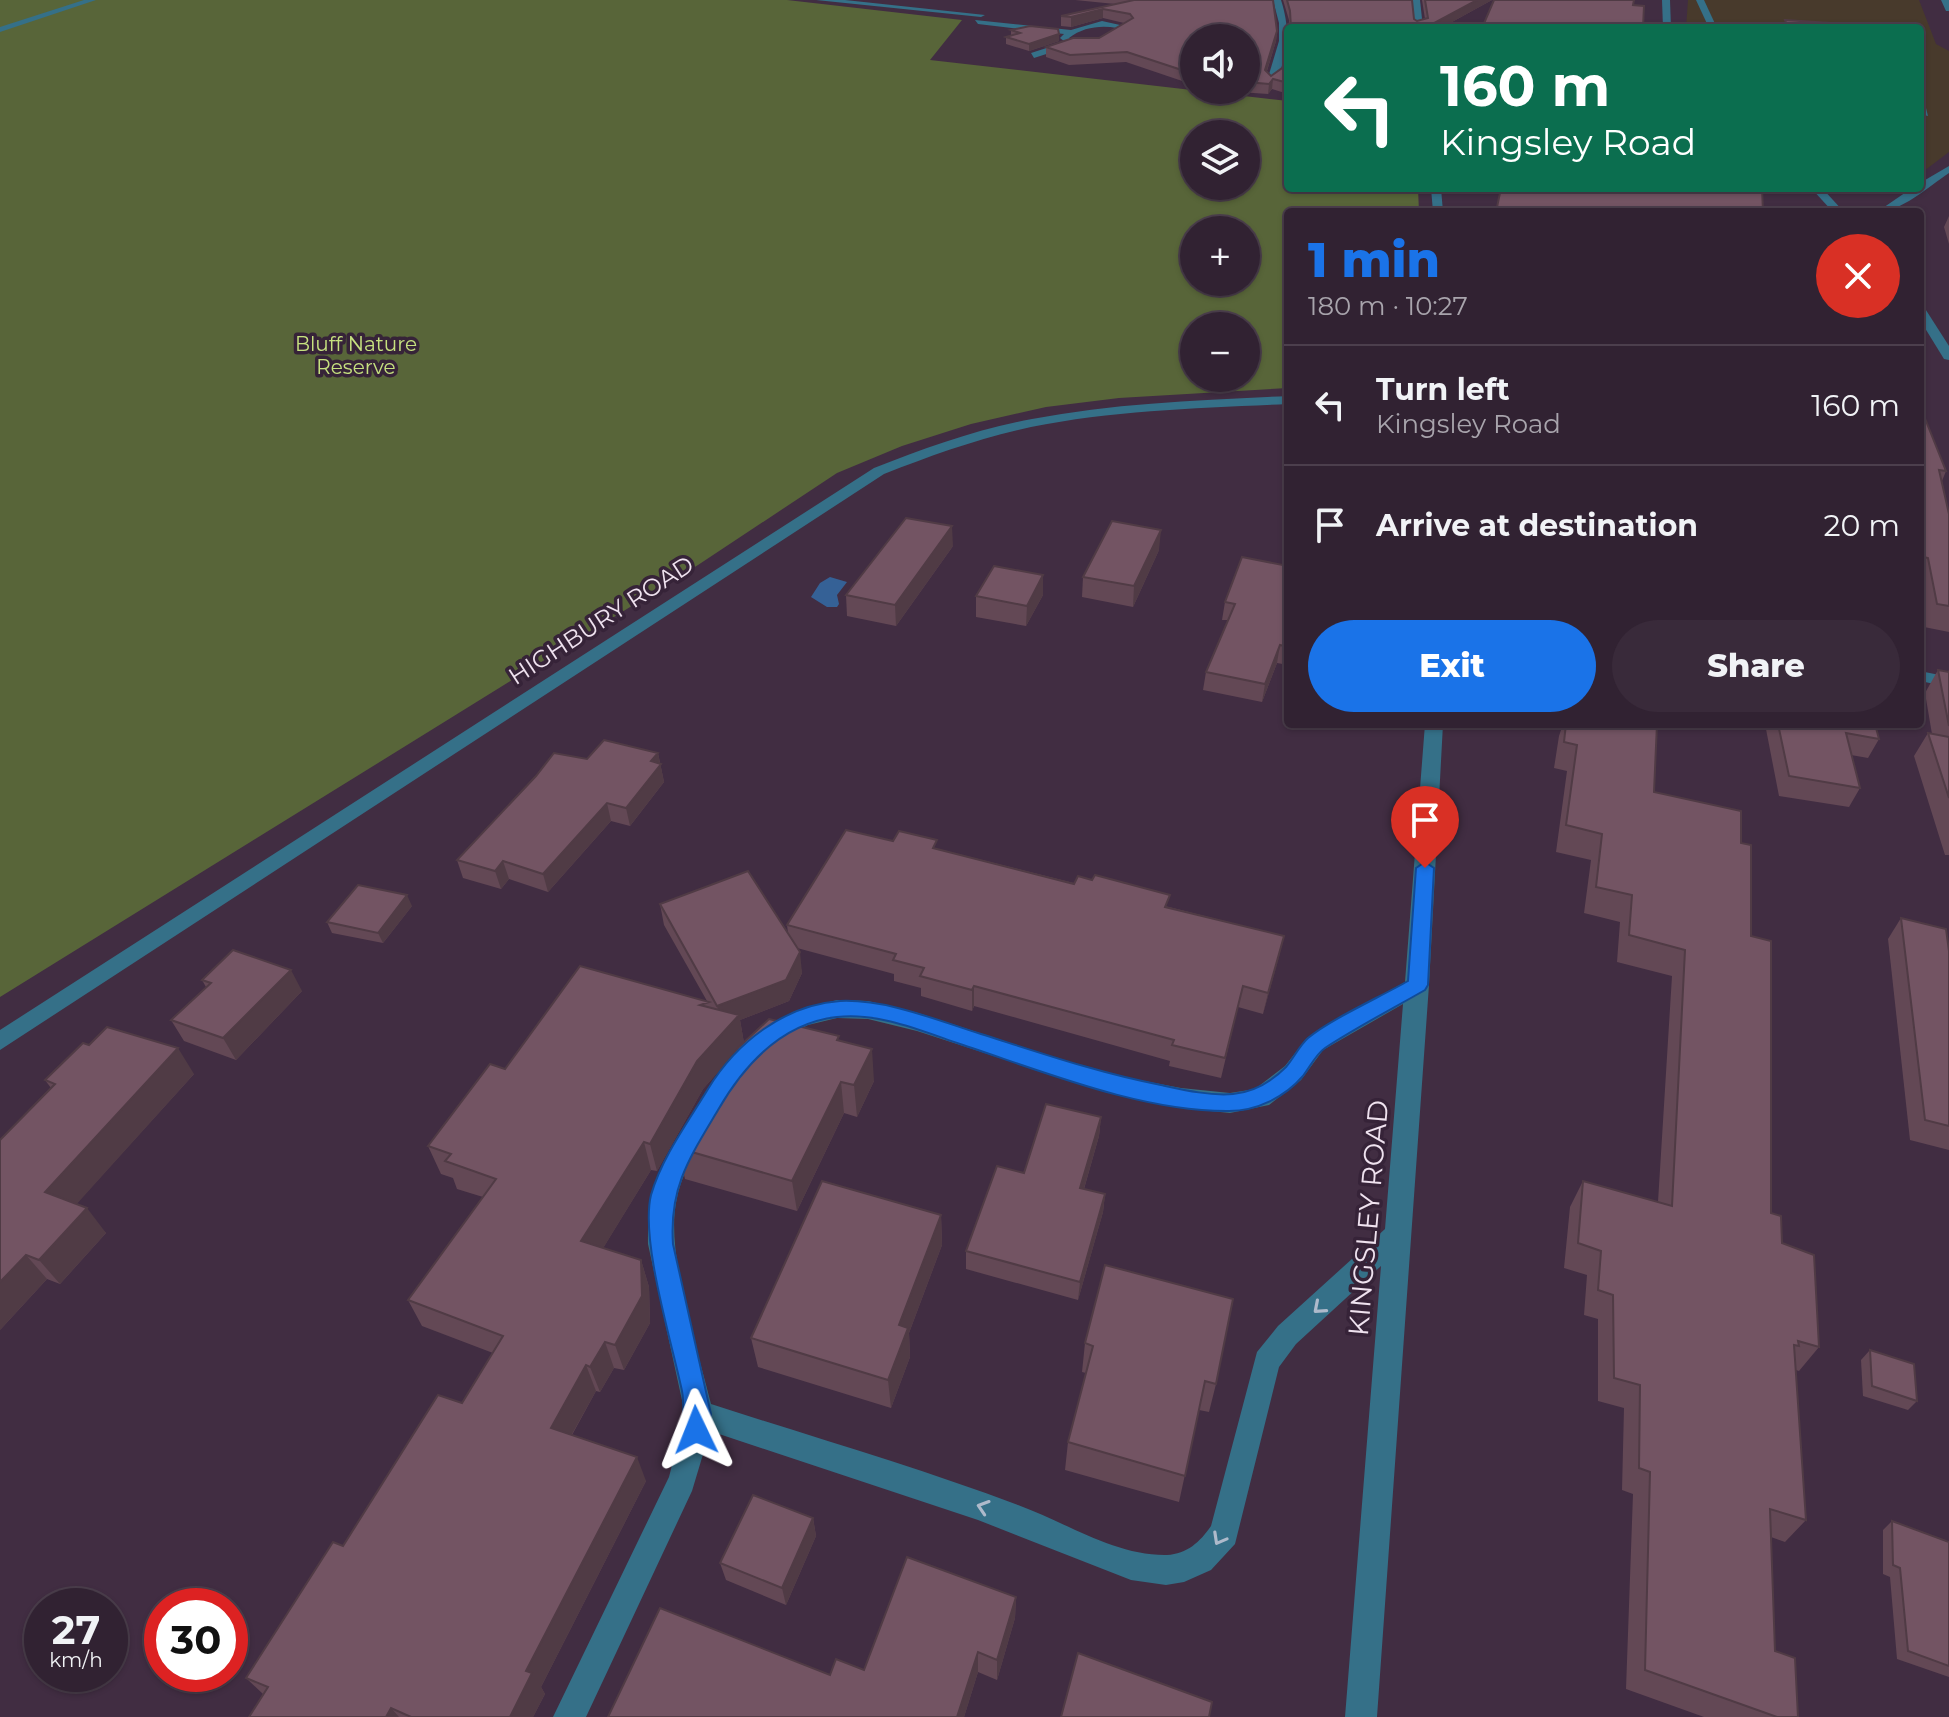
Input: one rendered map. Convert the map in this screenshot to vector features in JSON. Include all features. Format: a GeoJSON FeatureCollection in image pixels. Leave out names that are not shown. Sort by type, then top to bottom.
{"type":"FeatureCollection","features":[{"type":"Feature","properties":{"kind":"street"},"geometry":{"type":"LineString","coordinates":[[0,30],[92,0]]}},
{"type":"Feature","properties":{"kind":"street"},"geometry":{"type":"LineString","coordinates":[[820,0],[1071,32],[1102,23],[1125,27],[1094,43]]}},
{"type":"Feature","properties":{"kind":"street"},"geometry":{"type":"LineString","coordinates":[[1277,0],[1286,24]]}},
{"type":"Feature","properties":{"kind":"street"},"geometry":{"type":"LineString","coordinates":[[1416,0],[1419,24]]}},
{"type":"Feature","properties":{"kind":"street"},"geometry":{"type":"LineString","coordinates":[[1666,0],[1667,24]]}},
{"type":"Feature","properties":{"kind":"street"},"geometry":{"type":"LineString","coordinates":[[1700,0],[1711,24]]}},
{"type":"Feature","properties":{"kind":"street"},"geometry":{"type":"LineString","coordinates":[[1945,0],[1949,9]]}},
{"type":"Feature","properties":{"kind":"street"},"geometry":{"type":"LineString","coordinates":[[978,22],[987,5]]}},
{"type":"Feature","properties":{"kind":"street"},"geometry":{"type":"LineString","coordinates":[[1071,32],[1064,38],[1071,43]]}},
{"type":"Feature","properties":{"kind":"street"},"geometry":{"type":"LineString","coordinates":[[1271,81],[1284,40]]}},
{"type":"Feature","properties":{"kind":"street"},"geometry":{"type":"LineString","coordinates":[[1034,55],[1071,43],[1083,44]]}},
{"type":"Feature","properties":{"kind":"street"},"geometry":{"type":"LineString","coordinates":[[1924,185],[1949,169]]}},
{"type":"Feature","properties":{"kind":"street"},"geometry":{"type":"LineString","coordinates":[[1820,192],[1835,208]]}},
{"type":"Feature","properties":{"kind":"street"},"geometry":{"type":"LineString","coordinates":[[1888,208],[1914,192]]}},
{"type":"Feature","properties":{"kind":"street"},"geometry":{"type":"LineString","coordinates":[[1924,316],[1949,356]]}},
{"type":"Feature","properties":{"kind":"street","name":"HIGHBURY ROAD"},"geometry":{"type":"LineString","coordinates":[[0,1041],[879,471],[979,433],[1066,415],[1284,400]]}},
{"type":"Feature","properties":{"kind":"street"},"geometry":{"type":"LineString","coordinates":[[1924,677],[1949,682]]}},
{"type":"Feature","properties":{"kind":"street","name":"KINGSLEY ROAD"},"geometry":{"type":"LineString","coordinates":[[1361,1717],[1396,1235],[1418,985],[1434,728]]}},
{"type":"Feature","properties":{"kind":"street"},"geometry":{"type":"LineString","coordinates":[[751,1049],[802,1018],[837,1009],[868,1010],[918,1022],[1102,1082],[1181,1098],[1230,1103],[1261,1098],[1293,1073],[1315,1044],[1418,985]]}},
{"type":"Feature","properties":{"kind":"street"},"geometry":{"type":"LineString","coordinates":[[569,1717],[682,1481],[693,1446],[699,1414],[661,1244],[659,1215],[675,1163],[704,1115]]}},
{"type":"Feature","properties":{"kind":"street"},"geometry":{"type":"LineString","coordinates":[[699,1414],[1017,1519],[1139,1567],[1185,1568],[1215,1548],[1224,1533],[1267,1361],[1287,1335],[1320,1308],[1396,1235]]}},
{"type":"Feature","properties":{"kind":"shaded area"},"geometry":{"type":"Polygon","coordinates":[[[1688,0],[1919,0],[1936,44],[1949,51],[1949,152],[1924,171],[1924,24],[1686,24],[1688,0]]]}},
{"type":"Feature","properties":{"kind":"green space","name":"Bluff Nature Reserve"},"geometry":{"type":"Polygon","coordinates":[[[0,0],[787,0],[962,20],[930,60],[1180,89],[1180,104],[1260,104],[1260,98],[1284,101],[1284,192],[1418,192],[1419,208],[1284,208],[1284,388],[1260,390],[1260,312],[1180,312],[1180,392],[1220,392],[1119,398],[1046,407],[971,424],[902,446],[837,473],[698,565],[0,997],[0,0]]]}},
{"type":"Feature","properties":{"kind":"water"},"geometry":{"type":"Polygon","coordinates":[[[830,577],[847,582],[837,595],[837,607],[827,607],[811,597],[820,583],[830,577]]]}},
{"type":"Feature","properties":{"kind":"building"},"geometry":{"type":"Polygon","coordinates":[[[1134,0],[1273,0],[1277,31],[1265,70],[1271,76],[1284,63],[1284,82],[1273,79],[1269,84],[1260,83],[1260,24],[1180,24],[1180,69],[1127,52],[1070,55],[1046,47],[1073,38],[1099,38],[1133,18],[1130,14],[1103,9],[1071,17],[1061,16],[1134,0]]]}},
{"type":"Feature","properties":{"kind":"building"},"geometry":{"type":"Polygon","coordinates":[[[1287,0],[1412,0],[1414,19],[1417,21],[1428,18],[1425,0],[1477,0],[1432,24],[1291,24],[1287,0]]]}},
{"type":"Feature","properties":{"kind":"building"},"geometry":{"type":"Polygon","coordinates":[[[1494,0],[1634,0],[1633,5],[1644,6],[1643,24],[1484,24],[1494,0]]]}},
{"type":"Feature","properties":{"kind":"building"},"geometry":{"type":"Polygon","coordinates":[[[1785,20],[1846,24],[1786,24],[1785,20]]]}},
{"type":"Feature","properties":{"kind":"building"},"geometry":{"type":"Polygon","coordinates":[[[1030,26],[1058,29],[1059,34],[1029,44],[1006,37],[1020,33],[1011,30],[1030,26]]]}},
{"type":"Feature","properties":{"kind":"building"},"geometry":{"type":"Polygon","coordinates":[[[1500,192],[1762,192],[1763,208],[1497,208],[1500,192]]]}},
{"type":"Feature","properties":{"kind":"building"},"geometry":{"type":"Polygon","coordinates":[[[1924,416],[1946,471],[1939,470],[1949,514],[1949,606],[1937,604],[1928,558],[1924,557],[1924,416]]]}},
{"type":"Feature","properties":{"kind":"building"},"geometry":{"type":"Polygon","coordinates":[[[906,518],[952,526],[895,605],[846,595],[906,518]]]}},
{"type":"Feature","properties":{"kind":"building"},"geometry":{"type":"Polygon","coordinates":[[[1112,521],[1161,530],[1134,586],[1083,577],[1112,521]]]}},
{"type":"Feature","properties":{"kind":"building"},"geometry":{"type":"Polygon","coordinates":[[[1242,557],[1284,565],[1284,646],[1280,645],[1265,684],[1206,672],[1235,604],[1225,602],[1242,557]]]}},
{"type":"Feature","properties":{"kind":"building"},"geometry":{"type":"Polygon","coordinates":[[[994,566],[1043,575],[1027,606],[976,596],[994,566]]]}},
{"type":"Feature","properties":{"kind":"building"},"geometry":{"type":"Polygon","coordinates":[[[1938,670],[1949,672],[1949,726],[1938,670]]]}},
{"type":"Feature","properties":{"kind":"building"},"geometry":{"type":"Polygon","coordinates":[[[1566,728],[1657,728],[1654,792],[1741,811],[1741,843],[1751,845],[1751,936],[1771,941],[1771,1213],[1781,1216],[1782,1243],[1814,1255],[1819,1347],[1798,1341],[1799,1346],[1794,1345],[1806,1520],[1770,1509],[1775,1651],[1795,1658],[1798,1717],[1777,1717],[1645,1670],[1650,1472],[1639,1468],[1640,1385],[1614,1378],[1613,1295],[1598,1290],[1601,1251],[1578,1243],[1583,1181],[1672,1206],[1685,950],[1629,935],[1632,895],[1596,887],[1602,834],[1566,825],[1577,745],[1564,742],[1566,728]]]}},
{"type":"Feature","properties":{"kind":"building"},"geometry":{"type":"Polygon","coordinates":[[[1779,728],[1876,728],[1879,739],[1846,733],[1860,788],[1789,776],[1779,728]]]}},
{"type":"Feature","properties":{"kind":"building"},"geometry":{"type":"Polygon","coordinates":[[[1928,733],[1949,737],[1949,798],[1928,733]]]}},
{"type":"Feature","properties":{"kind":"building"},"geometry":{"type":"Polygon","coordinates":[[[604,740],[658,753],[651,761],[661,764],[626,808],[607,803],[543,874],[503,861],[495,871],[457,860],[554,753],[587,759],[604,740]]]}},
{"type":"Feature","properties":{"kind":"building"},"geometry":{"type":"Polygon","coordinates":[[[846,830],[893,841],[899,831],[937,840],[933,848],[1074,884],[1078,876],[1092,880],[1095,875],[1170,895],[1165,907],[1284,936],[1268,993],[1243,986],[1225,1058],[1172,1045],[1174,1040],[974,986],[972,990],[920,976],[924,968],[893,960],[896,954],[787,925],[846,830]]]}},
{"type":"Feature","properties":{"kind":"building"},"geometry":{"type":"Polygon","coordinates":[[[748,871],[800,952],[786,980],[717,1006],[660,904],[748,871]]]}},
{"type":"Feature","properties":{"kind":"building"},"geometry":{"type":"Polygon","coordinates":[[[358,885],[407,895],[378,933],[327,922],[358,885]]]}},
{"type":"Feature","properties":{"kind":"building"},"geometry":{"type":"Polygon","coordinates":[[[1901,918],[1946,929],[1949,951],[1949,1126],[1925,1120],[1901,918]]]}},
{"type":"Feature","properties":{"kind":"building"},"geometry":{"type":"Polygon","coordinates":[[[233,950],[291,970],[223,1038],[171,1020],[211,983],[202,980],[233,950]]]}},
{"type":"Feature","properties":{"kind":"building"},"geometry":{"type":"Polygon","coordinates":[[[580,966],[709,1002],[700,1005],[739,1015],[697,1061],[650,1144],[644,1142],[581,1241],[641,1260],[642,1296],[615,1345],[605,1342],[590,1367],[586,1365],[551,1428],[637,1457],[526,1671],[532,1673],[510,1717],[411,1717],[391,1708],[386,1717],[249,1717],[268,1687],[248,1679],[248,1675],[333,1542],[343,1546],[438,1395],[462,1403],[503,1336],[408,1300],[496,1179],[445,1161],[451,1154],[428,1146],[490,1064],[505,1069],[580,966]]]}},
{"type":"Feature","properties":{"kind":"building"},"geometry":{"type":"Polygon","coordinates":[[[769,1019],[839,1036],[837,1040],[872,1049],[854,1085],[841,1082],[792,1181],[678,1148],[694,1113],[720,1072],[739,1047],[769,1019]]]}},
{"type":"Feature","properties":{"kind":"building"},"geometry":{"type":"Polygon","coordinates":[[[107,1027],[178,1048],[45,1192],[87,1208],[39,1260],[26,1255],[0,1282],[0,1140],[55,1084],[45,1080],[83,1043],[89,1045],[107,1027]]]}},
{"type":"Feature","properties":{"kind":"building"},"geometry":{"type":"Polygon","coordinates":[[[1046,1104],[1101,1117],[1080,1188],[1105,1194],[1080,1282],[966,1251],[997,1166],[1024,1173],[1046,1104]]]}},
{"type":"Feature","properties":{"kind":"building"},"geometry":{"type":"Polygon","coordinates":[[[822,1181],[941,1215],[899,1325],[908,1328],[888,1380],[751,1338],[822,1181]]]}},
{"type":"Feature","properties":{"kind":"building"},"geometry":{"type":"Polygon","coordinates":[[[1105,1265],[1233,1299],[1216,1384],[1205,1381],[1185,1476],[1068,1442],[1093,1346],[1085,1343],[1105,1265]]]}},
{"type":"Feature","properties":{"kind":"building"},"geometry":{"type":"Polygon","coordinates":[[[1870,1350],[1914,1364],[1917,1401],[1872,1386],[1870,1350]]]}},
{"type":"Feature","properties":{"kind":"building"},"geometry":{"type":"Polygon","coordinates":[[[753,1495],[813,1518],[782,1588],[720,1563],[753,1495]]]}},
{"type":"Feature","properties":{"kind":"building"},"geometry":{"type":"Polygon","coordinates":[[[1892,1521],[1949,1542],[1949,1666],[1908,1651],[1900,1568],[1893,1565],[1892,1521]]]}},
{"type":"Feature","properties":{"kind":"building"},"geometry":{"type":"Polygon","coordinates":[[[907,1557],[1016,1597],[997,1660],[978,1652],[957,1717],[608,1717],[660,1608],[830,1675],[836,1659],[864,1670],[907,1557]]]}},
{"type":"Feature","properties":{"kind":"building"},"geometry":{"type":"Polygon","coordinates":[[[1078,1653],[1212,1702],[1209,1717],[1061,1717],[1078,1653]]]}},
{"type":"Feature","properties":{"kind":"route"},"geometry":{"type":"LineString","coordinates":[[696,1430],[699,1414],[661,1244],[659,1215],[675,1163],[725,1079],[751,1049],[802,1018],[837,1009],[868,1010],[918,1022],[1102,1082],[1181,1098],[1230,1103],[1261,1098],[1293,1073],[1315,1044],[1418,985],[1425,868]]}}]}
